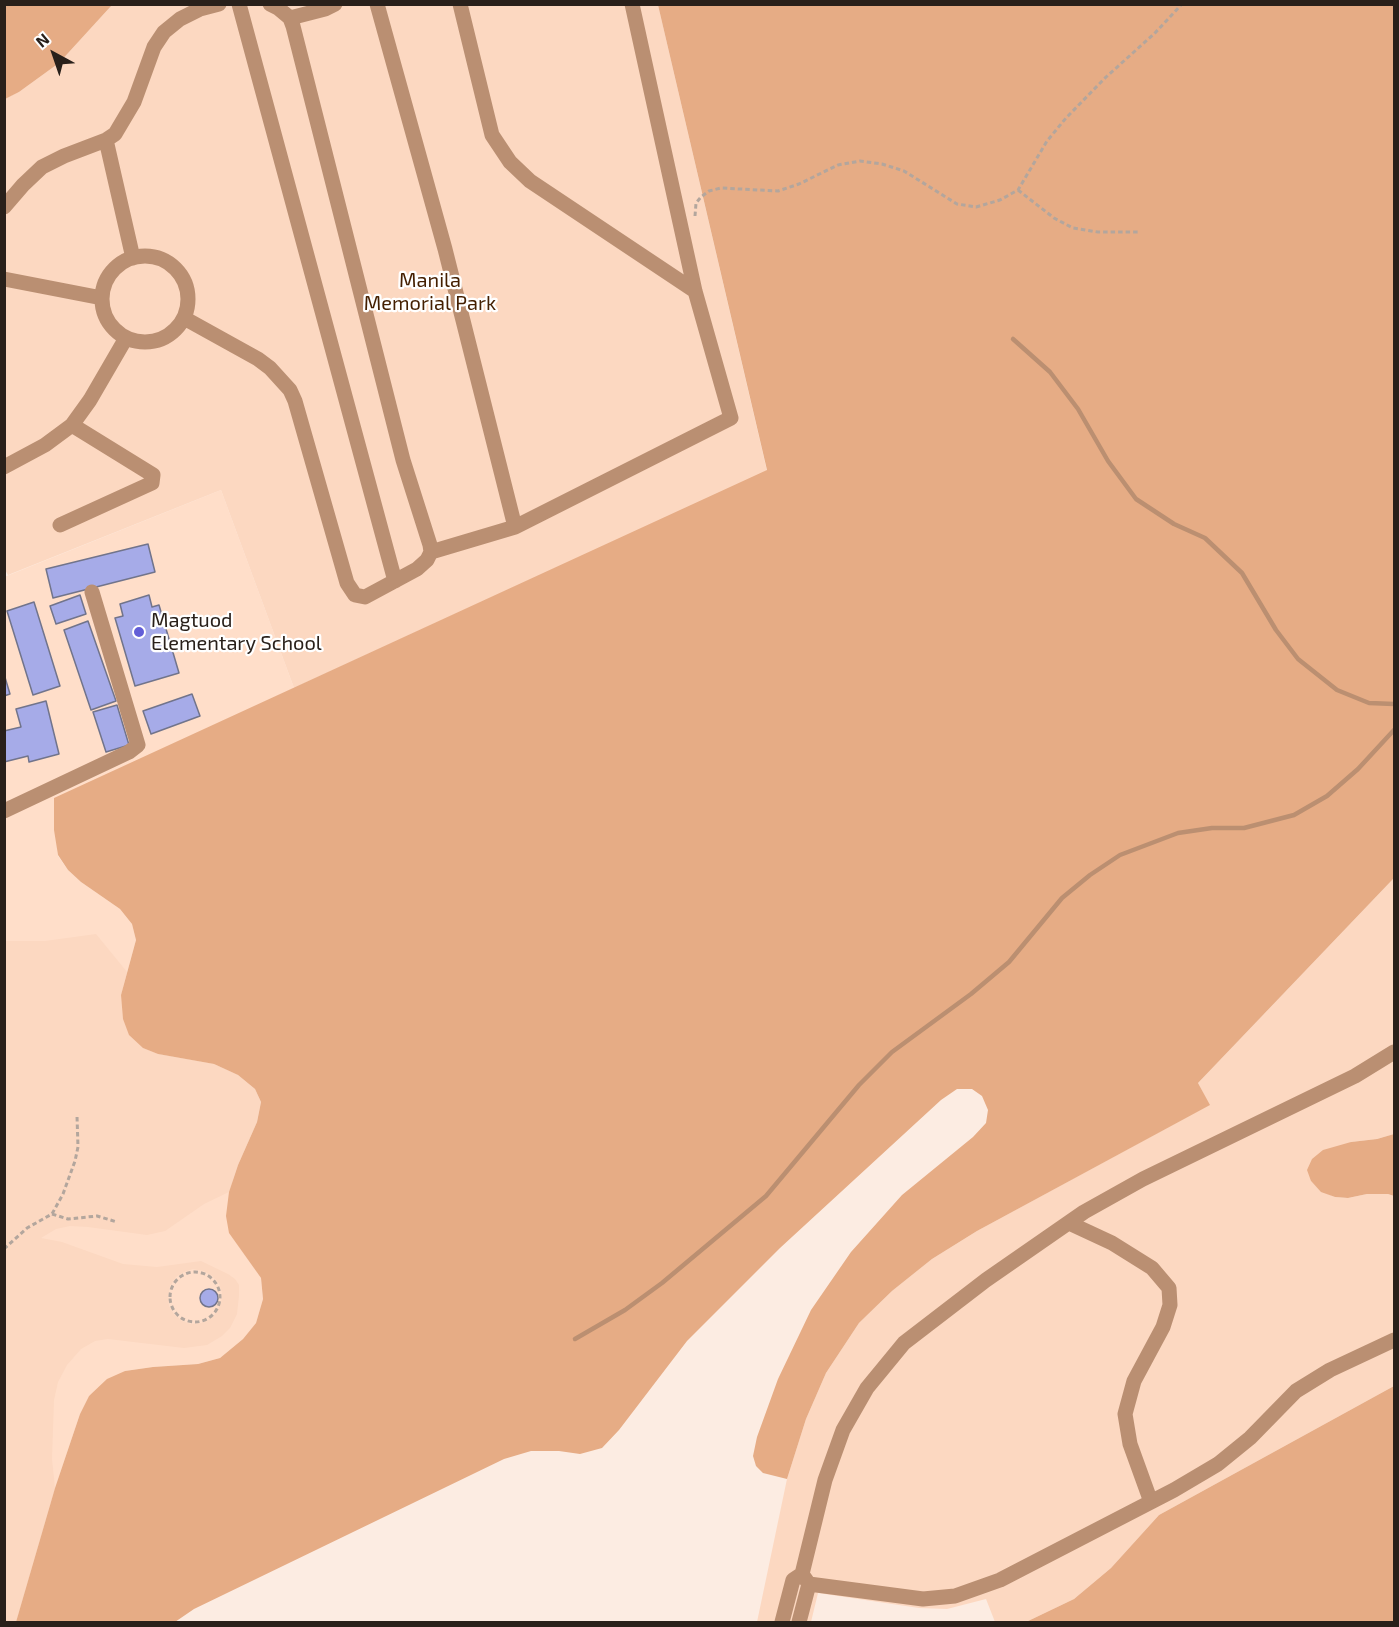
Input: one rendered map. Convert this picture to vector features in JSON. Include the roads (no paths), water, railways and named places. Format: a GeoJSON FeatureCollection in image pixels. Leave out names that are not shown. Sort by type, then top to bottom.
{"type":"FeatureCollection","features":[{"type":"Feature","properties":{"kind":"lane"},"geometry":{"type":"LineString","coordinates":[[4,207],[23,184],[42,167],[115,135],[134,102],[154,47],[164,33],[180,19],[200,9],[219,4]]}},
{"type":"Feature","properties":{"kind":"lane"},"geometry":{"type":"LineString","coordinates":[[239,4],[395,581]]}},
{"type":"Feature","properties":{"kind":"lane"},"geometry":{"type":"LineString","coordinates":[[184,318],[258,359],[270,368],[290,390],[347,583],[356,596],[366,597],[417,569],[427,560],[431,552],[403,460],[290,18],[270,4]]}},
{"type":"Feature","properties":{"kind":"lane"},"geometry":{"type":"LineString","coordinates":[[290,18],[325,9],[334,4]]}},
{"type":"Feature","properties":{"kind":"lane"},"geometry":{"type":"LineString","coordinates":[[377,4],[445,249],[515,527]]}},
{"type":"Feature","properties":{"kind":"lane"},"geometry":{"type":"LineString","coordinates":[[460,4],[492,135],[510,162],[530,181],[695,291]]}},
{"type":"Feature","properties":{"kind":"lane"},"geometry":{"type":"LineString","coordinates":[[431,552],[515,527],[731,418],[695,291],[632,4]]}},
{"type":"Feature","properties":{"kind":"lane"},"geometry":{"type":"LineString","coordinates":[[106,140],[133,258]]}},
{"type":"Feature","properties":{"kind":"lane"},"geometry":{"type":"LineString","coordinates":[[133,258],[160,259],[175,268],[181,275],[187,292],[188,301],[184,318],[173,332],[159,340],[142,342],[119,334],[108,322],[102,307],[106,281],[111,273],[124,261],[133,258]]}},
{"type":"Feature","properties":{"kind":"lane"},"geometry":{"type":"LineString","coordinates":[[4,279],[102,298]]}},
{"type":"Feature","properties":{"kind":"lane"},"geometry":{"type":"LineString","coordinates":[[4,467],[45,446],[72,424],[90,400],[126,338]]}},
{"type":"Feature","properties":{"kind":"lane"},"geometry":{"type":"LineString","coordinates":[[60,525],[152,483],[153,476],[72,424]]}},
{"type":"Feature","properties":{"kind":"lane"},"geometry":{"type":"LineString","coordinates":[[4,811],[129,752],[138,744],[92,592]]}},
{"type":"Feature","properties":{"kind":"lane"},"geometry":{"type":"LineString","coordinates":[[799,1623],[825,1480],[843,1430],[867,1388],[904,1343],[986,1280],[1069,1223],[1143,1179],[1355,1076],[1395,1052]]}},
{"type":"Feature","properties":{"kind":"lane"},"geometry":{"type":"LineString","coordinates":[[1069,1223],[1112,1243],[1152,1268],[1169,1288],[1170,1305],[1163,1327],[1134,1381],[1125,1414],[1130,1444],[1151,1502]]}},
{"type":"Feature","properties":{"kind":"lane"},"geometry":{"type":"LineString","coordinates":[[782,1623],[793,1580],[806,1579],[922,1599],[955,1596],[1000,1580],[1151,1502],[1218,1464],[1250,1438],[1296,1391],[1330,1370],[1395,1340]]}},
{"type":"Feature","properties":{"kind":"waterway"},"geometry":{"type":"LineString","coordinates":[[1013,339],[1050,372],[1078,409],[1108,461],[1136,499],[1174,524],[1205,538],[1242,573],[1276,630],[1298,659],[1337,690],[1369,703],[1394,704]]}},
{"type":"Feature","properties":{"kind":"waterway"},"geometry":{"type":"LineString","coordinates":[[575,1339],[625,1310],[662,1283],[766,1196],[859,1085],[892,1052],[971,994],[1009,962],[1062,898],[1090,875],[1120,855],[1178,833],[1212,828],[1244,828],[1294,815],[1327,796],[1358,769],[1394,730]]}},
{"type":"Feature","properties":{"kind":"place","name":"Magtuod Elementary School"},"geometry":{"type":"Point","coordinates":[139,632]}},
{"type":"Feature","properties":{"kind":"park label","name":"Manila Memorial Park"},"geometry":{"type":"Point","coordinates":[430,292]}}]}
